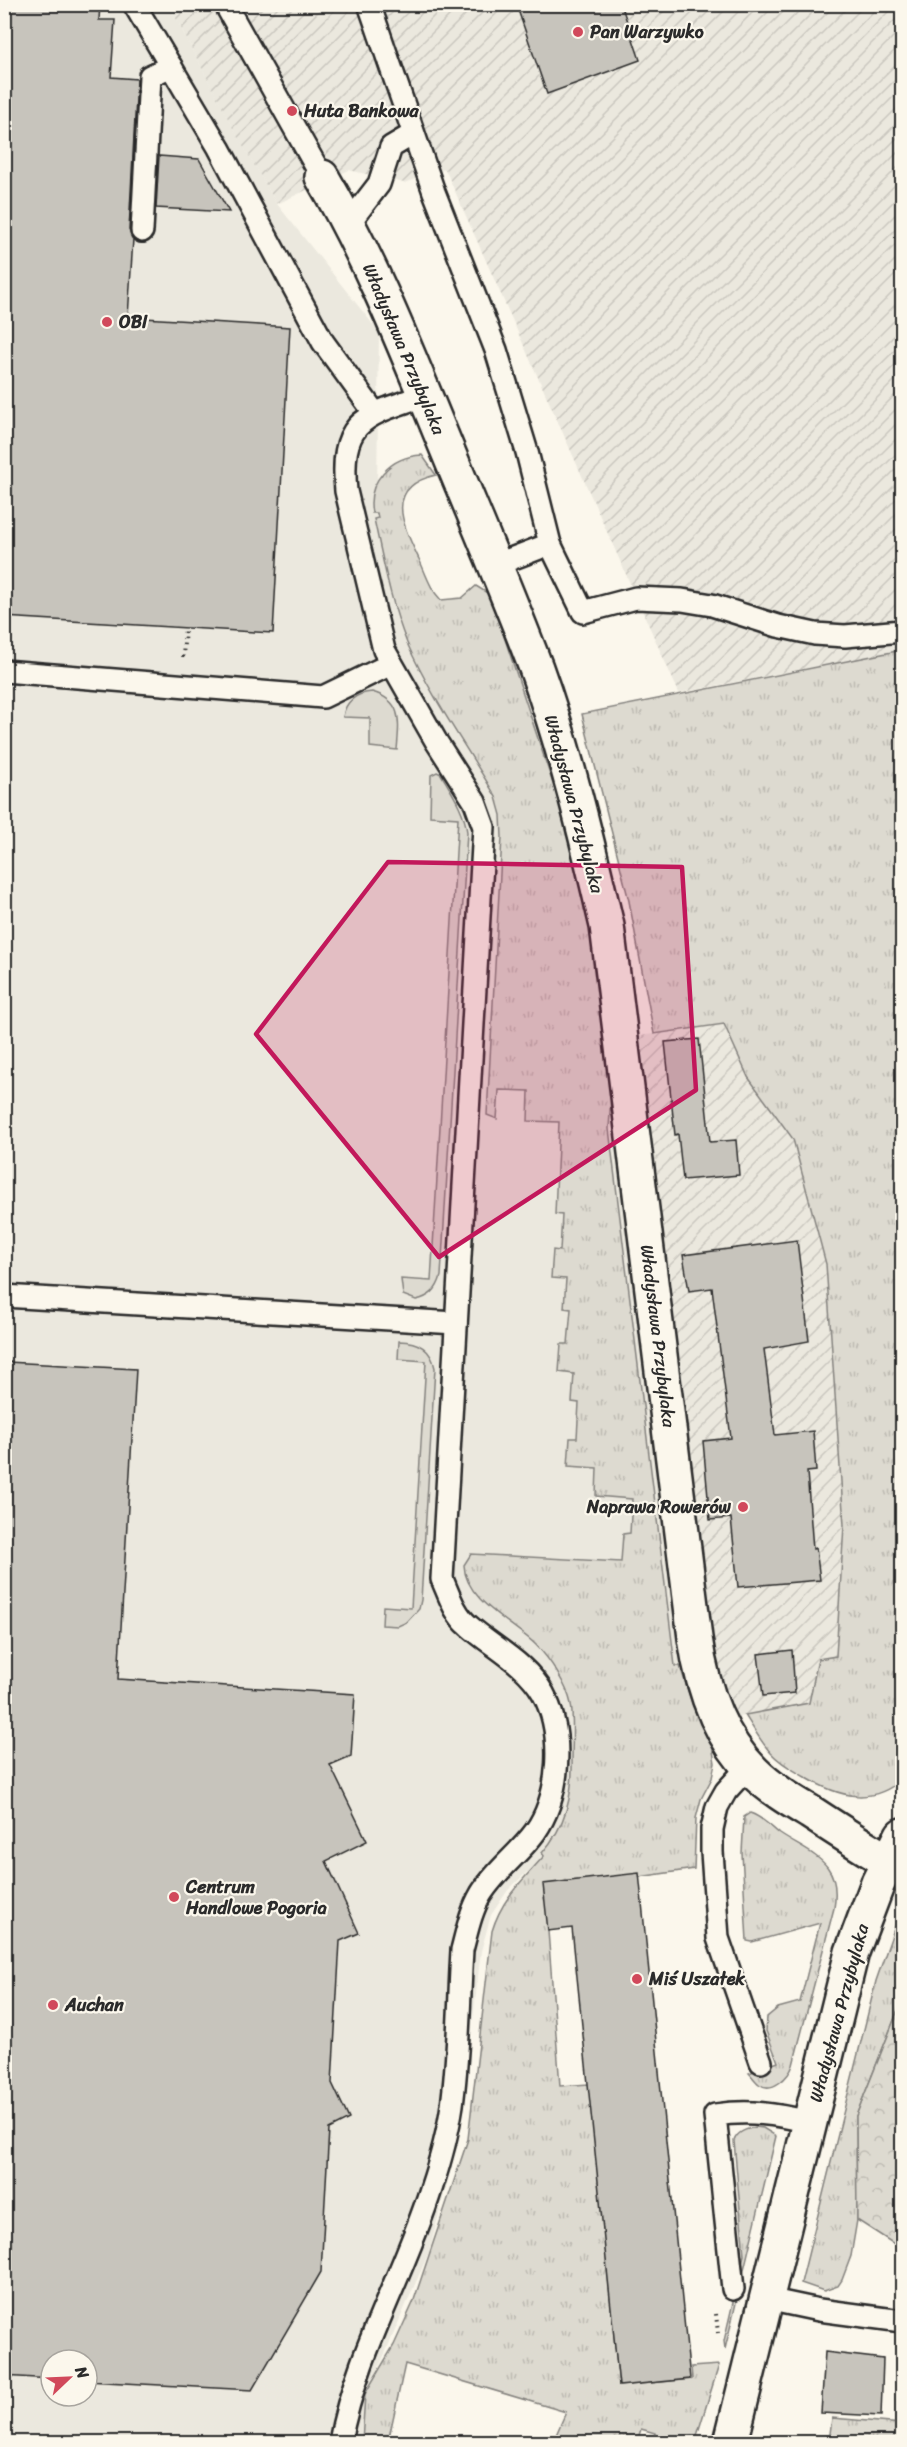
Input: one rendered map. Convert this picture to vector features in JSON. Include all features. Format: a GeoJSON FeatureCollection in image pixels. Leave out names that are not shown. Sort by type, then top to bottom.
{"type":"FeatureCollection","features":[{"type":"Feature","properties":{"kind":"street","name":"Władysława Przybylaka"},"geometry":{"type":"LineString","coordinates":[[322,177],[349,223],[398,326],[495,565],[536,670],[584,825],[607,926],[703,1682],[728,1739],[749,1766],[783,1795],[895,1848],[852,1952],[731,2442]]}},
{"type":"Feature","properties":{"kind":"lane"},"geometry":{"type":"LineString","coordinates":[[134,4],[219,148],[323,342],[375,412]]}},
{"type":"Feature","properties":{"kind":"lane"},"geometry":{"type":"LineString","coordinates":[[225,4],[322,177]]}},
{"type":"Feature","properties":{"kind":"lane"},"geometry":{"type":"LineString","coordinates":[[369,4],[413,134],[496,350],[527,452],[550,544],[583,612],[636,598],[682,600],[712,604],[778,626],[815,634],[845,636],[903,631]]}},
{"type":"Feature","properties":{"kind":"lane"},"geometry":{"type":"LineString","coordinates":[[142,231],[150,76],[171,66]]}},
{"type":"Feature","properties":{"kind":"lane"},"geometry":{"type":"LineString","coordinates":[[349,223],[379,184],[391,147],[413,134]]}},
{"type":"Feature","properties":{"kind":"lane"},"geometry":{"type":"LineString","coordinates":[[340,2442],[346,2409],[358,2372],[414,2240],[442,2151],[452,2105],[462,1950],[468,1925],[481,1895],[500,1869],[533,1834],[543,1818],[551,1797],[556,1740],[552,1716],[542,1692],[527,1672],[467,1625],[452,1604],[442,1579],[484,826],[475,802],[391,664],[381,638],[346,491],[344,470],[346,450],[360,422],[375,412],[425,395]]}},
{"type":"Feature","properties":{"kind":"lane"},"geometry":{"type":"LineString","coordinates":[[495,565],[550,544]]}},
{"type":"Feature","properties":{"kind":"lane"},"geometry":{"type":"LineString","coordinates":[[4,670],[323,696],[391,664]]}},
{"type":"Feature","properties":{"kind":"lane"},"geometry":{"type":"LineString","coordinates":[[4,1296],[456,1323]]}},
{"type":"Feature","properties":{"kind":"lane"},"geometry":{"type":"LineString","coordinates":[[749,1766],[726,1791],[717,1807],[712,1829],[712,1852],[718,1938],[761,2062]]}},
{"type":"Feature","properties":{"kind":"lane"},"geometry":{"type":"LineString","coordinates":[[733,2289],[715,2115],[743,2111],[758,2112],[810,2122]]}},
{"type":"Feature","properties":{"kind":"lane"},"geometry":{"type":"LineString","coordinates":[[767,2299],[819,2310],[903,2321]]}},
{"type":"Feature","properties":{"kind":"highlighted area"},"geometry":{"type":"Polygon","coordinates":[[[388,862],[682,867],[696,1090],[439,1257],[256,1034],[388,862]]]}},
{"type":"Feature","properties":{"kind":"shaded area"},"geometry":{"type":"Polygon","coordinates":[[[5,5],[169,5],[237,135],[277,204],[379,332],[377,490],[565,910],[609,1096],[692,1761],[674,1763],[689,1870],[639,1877],[638,1873],[527,1872],[508,1890],[491,1915],[481,1951],[459,2137],[429,2252],[366,2397],[363,2442],[5,2442],[5,5]]]}},
{"type":"Feature","properties":{"kind":"shaded area"},"geometry":{"type":"Polygon","coordinates":[[[169,5],[902,5],[902,650],[679,693],[445,169],[404,183],[349,170],[277,204],[237,136],[169,5]]]}},
{"type":"Feature","properties":{"kind":"shaded area"},"geometry":{"type":"Polygon","coordinates":[[[724,1023],[748,1077],[793,1139],[826,1264],[844,1525],[836,1657],[818,1660],[810,1703],[738,1717],[724,1684],[714,1640],[640,1036],[724,1023]]]}},
{"type":"Feature","properties":{"kind":"green space"},"geometry":{"type":"Polygon","coordinates":[[[422,455],[436,475],[419,481],[409,488],[403,498],[403,521],[407,533],[431,586],[441,600],[462,598],[476,586],[489,594],[572,841],[585,893],[611,1096],[609,1129],[675,1666],[680,1666],[693,1706],[712,1745],[715,1763],[712,1778],[701,1799],[696,1818],[694,1869],[639,1877],[548,1931],[560,2086],[589,2084],[619,2386],[692,2379],[691,2367],[719,2365],[695,2442],[653,2442],[655,2433],[641,2429],[637,2442],[553,2442],[566,2412],[405,2364],[388,2442],[362,2442],[365,2394],[394,2345],[413,2303],[468,2139],[492,1931],[507,1899],[544,1856],[542,1853],[562,1821],[571,1786],[572,1718],[571,1704],[566,1689],[547,1657],[536,1645],[481,1600],[466,1578],[464,1565],[471,1554],[621,1562],[623,1534],[630,1533],[632,1499],[596,1496],[597,1468],[568,1466],[570,1438],[577,1438],[579,1403],[572,1402],[574,1374],[559,1372],[561,1344],[568,1344],[571,1309],[564,1308],[566,1279],[551,1278],[553,1250],[560,1251],[562,1215],[555,1214],[559,1122],[528,1121],[529,1091],[499,1090],[497,1119],[487,1115],[502,837],[501,815],[496,797],[438,702],[407,643],[396,613],[384,566],[374,519],[378,518],[377,513],[372,513],[373,491],[383,473],[400,460],[422,455]]]}},
{"type":"Feature","properties":{"kind":"green space"},"geometry":{"type":"Polygon","coordinates":[[[902,650],[902,1779],[878,1793],[854,1796],[817,1784],[783,1764],[767,1749],[745,1715],[809,1703],[818,1659],[836,1656],[844,1525],[826,1264],[793,1139],[748,1077],[724,1024],[654,1034],[629,901],[582,714],[902,650]]]}},
{"type":"Feature","properties":{"kind":"green space"},"geometry":{"type":"Polygon","coordinates":[[[372,692],[390,701],[394,707],[398,722],[397,750],[370,747],[370,718],[343,717],[349,702],[361,694],[372,692]]]}},
{"type":"Feature","properties":{"kind":"green space"},"geometry":{"type":"Polygon","coordinates":[[[437,772],[441,774],[457,802],[467,832],[441,1276],[432,1292],[416,1300],[403,1295],[401,1279],[431,1281],[458,818],[430,816],[431,775],[437,772]]]}},
{"type":"Feature","properties":{"kind":"green space"},"geometry":{"type":"Polygon","coordinates":[[[399,1341],[412,1342],[423,1347],[430,1355],[435,1368],[421,1600],[419,1609],[407,1622],[398,1626],[382,1625],[383,1606],[411,1608],[426,1361],[398,1359],[399,1341]]]}},
{"type":"Feature","properties":{"kind":"green space"},"geometry":{"type":"Polygon","coordinates":[[[750,1813],[822,1862],[834,1880],[835,1892],[834,1908],[793,2065],[784,2079],[769,2087],[759,2084],[749,2073],[778,2062],[766,2031],[767,2017],[778,2008],[800,2002],[820,1923],[752,1942],[747,1941],[742,1853],[744,1817],[750,1813]]]}},
{"type":"Feature","properties":{"kind":"green space"},"geometry":{"type":"Polygon","coordinates":[[[902,1906],[902,2000],[856,2116],[857,2220],[851,2256],[838,2286],[824,2291],[801,2283],[876,1981],[902,1906]]]}},
{"type":"Feature","properties":{"kind":"green space"},"geometry":{"type":"Polygon","coordinates":[[[902,2000],[902,2249],[857,2220],[856,2116],[902,2000]]]}},
{"type":"Feature","properties":{"kind":"green space"},"geometry":{"type":"Polygon","coordinates":[[[756,2127],[763,2128],[776,2136],[725,2349],[724,2341],[744,2255],[734,2141],[742,2131],[756,2127]]]}},
{"type":"Feature","properties":{"kind":"green space"},"geometry":{"type":"Polygon","coordinates":[[[832,2418],[902,2424],[902,2442],[829,2442],[832,2418]]]}},
{"type":"Feature","properties":{"kind":"building","name":"OBI"},"geometry":{"type":"Polygon","coordinates":[[[4,4],[100,4],[99,20],[115,20],[111,77],[137,79],[129,230],[133,239],[128,317],[290,327],[273,633],[4,617],[4,4]]]}},
{"type":"Feature","properties":{"kind":"building","name":"Pan Warzywko"},"geometry":{"type":"Polygon","coordinates":[[[516,4],[621,4],[640,60],[547,94],[516,4]]]}},
{"type":"Feature","properties":{"kind":"building"},"geometry":{"type":"Polygon","coordinates":[[[159,156],[199,159],[229,212],[156,208],[159,156]]]}},
{"type":"Feature","properties":{"kind":"building"},"geometry":{"type":"Polygon","coordinates":[[[699,1039],[710,1142],[736,1140],[739,1175],[683,1180],[678,1134],[675,1135],[665,1042],[699,1039]]]}},
{"type":"Feature","properties":{"kind":"building"},"geometry":{"type":"Polygon","coordinates":[[[797,1240],[809,1341],[764,1349],[775,1435],[813,1431],[816,1471],[807,1472],[813,1549],[816,1548],[820,1580],[738,1587],[731,1518],[710,1520],[703,1441],[731,1438],[712,1288],[689,1291],[683,1255],[797,1240]]]}},
{"type":"Feature","properties":{"kind":"building","name":"Centrum Handlowe Pogoria"},"geometry":{"type":"Polygon","coordinates":[[[7,1362],[136,1369],[118,1679],[355,1694],[351,1756],[330,1765],[367,1841],[326,1861],[359,1933],[340,1941],[332,2083],[349,2119],[329,2129],[321,2272],[252,2390],[99,2382],[99,2348],[39,2348],[39,2378],[4,2376],[4,1378],[7,1362]]]}},
{"type":"Feature","properties":{"kind":"building"},"geometry":{"type":"Polygon","coordinates":[[[792,1650],[795,1693],[763,1696],[758,1654],[792,1650]]]}},
{"type":"Feature","properties":{"kind":"building"},"geometry":{"type":"Polygon","coordinates":[[[639,1873],[690,2379],[619,2386],[572,1928],[548,1931],[543,1884],[639,1873]]]}},
{"type":"Feature","properties":{"kind":"building"},"geometry":{"type":"Polygon","coordinates":[[[825,2352],[883,2359],[881,2416],[821,2413],[825,2352]]]}},
{"type":"Feature","properties":{"kind":"place","name":"Pan Warzywko"},"geometry":{"type":"Point","coordinates":[578,32]}},
{"type":"Feature","properties":{"kind":"place","name":"Huta Bankowa"},"geometry":{"type":"Point","coordinates":[292,111]}},
{"type":"Feature","properties":{"kind":"place","name":"OBI"},"geometry":{"type":"Point","coordinates":[107,322]}},
{"type":"Feature","properties":{"kind":"place","name":"Naprawa Rowerów"},"geometry":{"type":"Point","coordinates":[743,1507]}},
{"type":"Feature","properties":{"kind":"place","name":"Centrum Handlowe Pogoria"},"geometry":{"type":"Point","coordinates":[174,1897]}},
{"type":"Feature","properties":{"kind":"place","name":"Miś Uszatek"},"geometry":{"type":"Point","coordinates":[637,1979]}},
{"type":"Feature","properties":{"kind":"place","name":"Auchan"},"geometry":{"type":"Point","coordinates":[53,2005]}}]}
